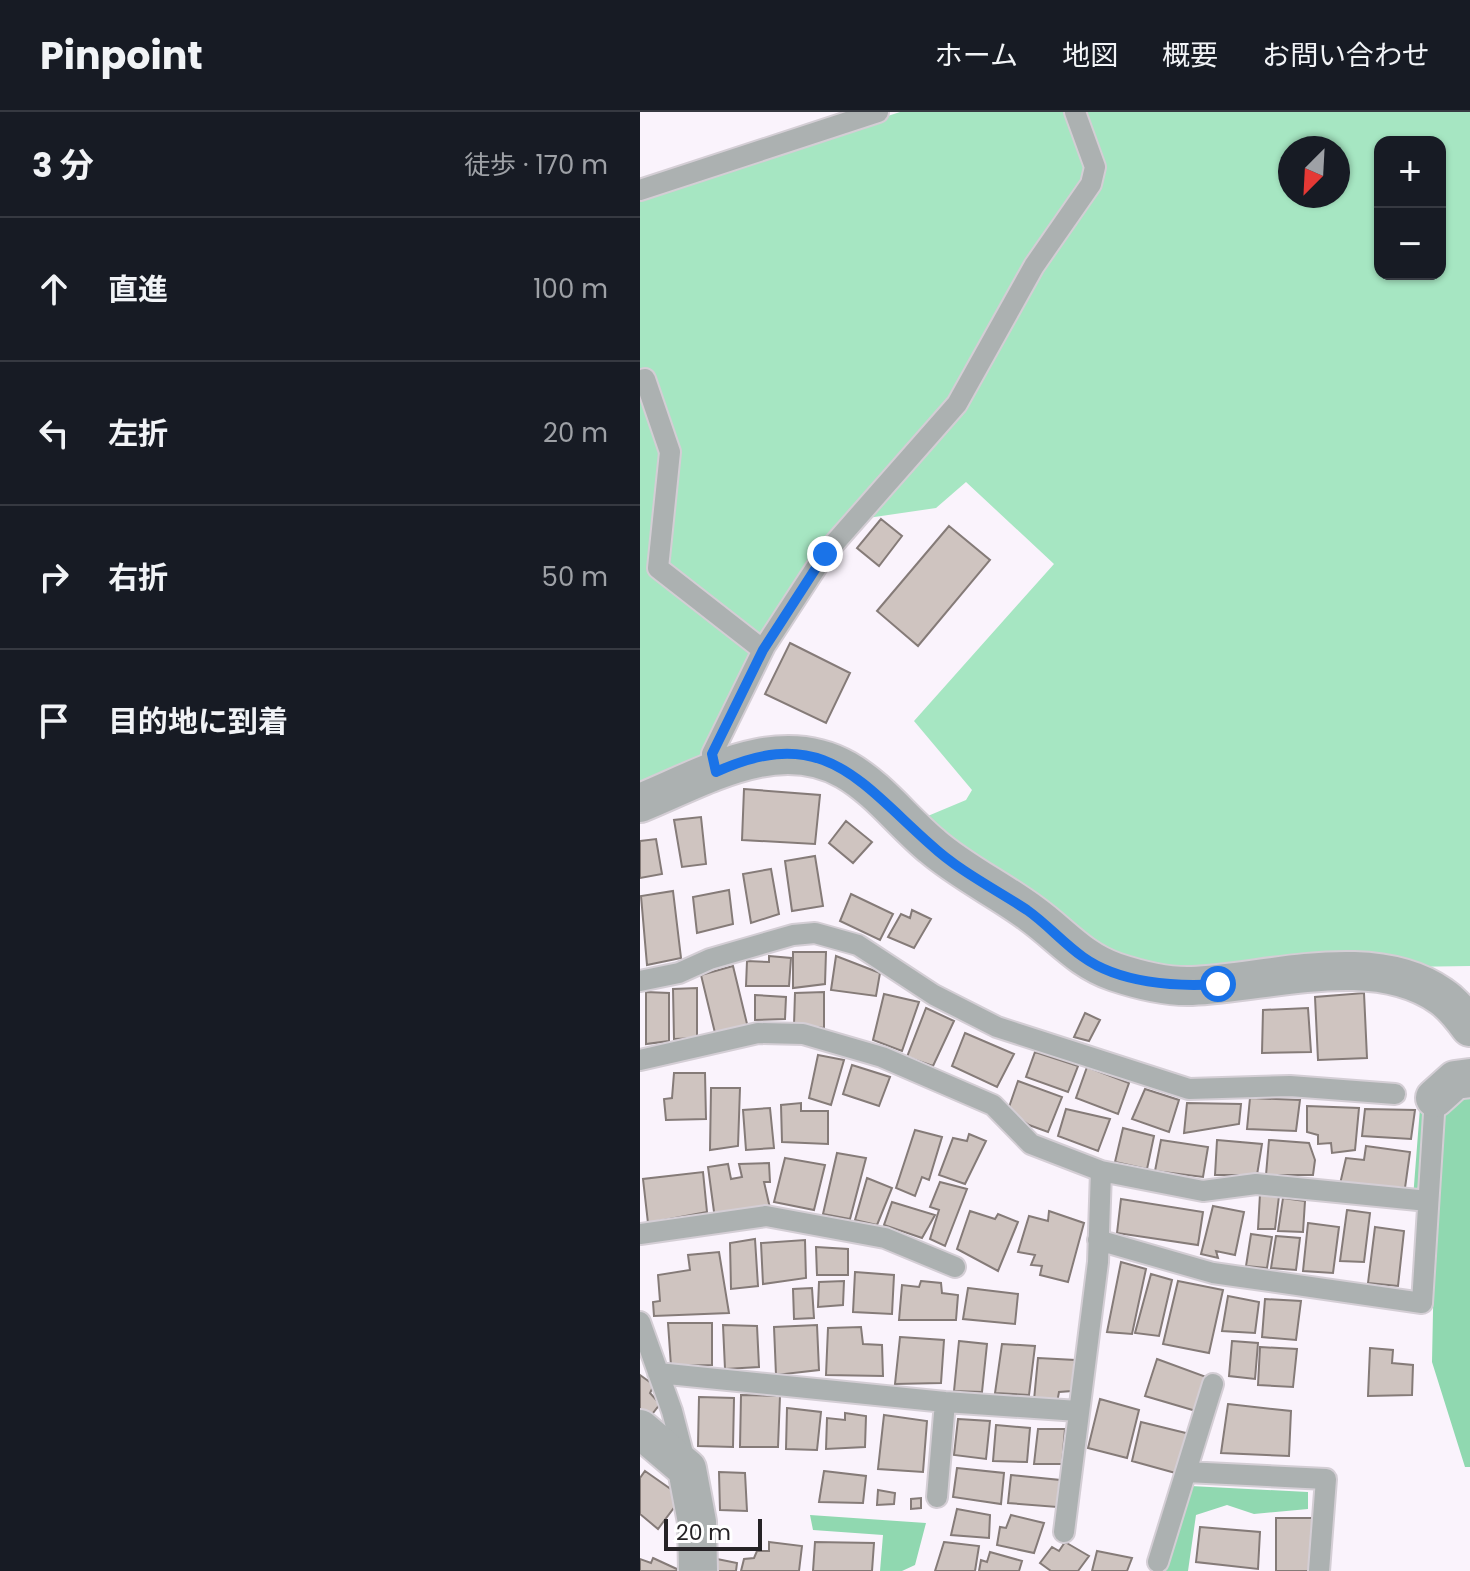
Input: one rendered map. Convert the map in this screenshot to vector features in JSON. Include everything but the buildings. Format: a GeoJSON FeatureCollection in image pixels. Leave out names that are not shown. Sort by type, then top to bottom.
{"type":"FeatureCollection","features":[{"type":"Feature","properties":{"kind":"street"},"geometry":{"type":"LineString","coordinates":[[640,803],[761,757],[787,754],[814,756],[847,770],[890,804],[933,847],[1034,915],[1086,960],[1152,982],[1190,986],[1282,974],[1386,975],[1422,985],[1442,996],[1470,1027]]}},
{"type":"Feature","properties":{"kind":"street"},"geometry":{"type":"LineString","coordinates":[[1435,1098],[1455,1080],[1470,1078]]}},
{"type":"Feature","properties":{"kind":"street"},"geometry":{"type":"LineString","coordinates":[[640,1429],[687,1469],[697,1522],[698,1571]]}},
{"type":"Feature","properties":{"kind":"lane"},"geometry":{"type":"LineString","coordinates":[[640,190],[878,112]]}},
{"type":"Feature","properties":{"kind":"lane"},"geometry":{"type":"LineString","coordinates":[[716,772],[712,754],[763,650],[825,554],[957,404],[1034,266],[1091,184],[1095,167],[1075,112]]}},
{"type":"Feature","properties":{"kind":"lane"},"geometry":{"type":"LineString","coordinates":[[645,379],[670,452],[658,568],[763,650]]}},
{"type":"Feature","properties":{"kind":"lane"},"geometry":{"type":"LineString","coordinates":[[640,981],[679,973],[710,959],[793,935],[815,933],[858,945],[934,995],[997,1027],[1189,1089],[1290,1086],[1395,1094]]}},
{"type":"Feature","properties":{"kind":"lane"},"geometry":{"type":"LineString","coordinates":[[640,1060],[758,1033],[803,1034],[882,1057],[993,1105],[1031,1144],[1101,1171],[1203,1191],[1256,1184],[1428,1201]]}},
{"type":"Feature","properties":{"kind":"lane"},"geometry":{"type":"LineString","coordinates":[[1098,1240],[1213,1273],[1422,1303],[1435,1098]]}},
{"type":"Feature","properties":{"kind":"lane"},"geometry":{"type":"LineString","coordinates":[[1064,1532],[1098,1262],[1101,1171]]}},
{"type":"Feature","properties":{"kind":"lane"},"geometry":{"type":"LineString","coordinates":[[640,1234],[766,1216],[885,1238],[955,1267]]}},
{"type":"Feature","properties":{"kind":"lane"},"geometry":{"type":"LineString","coordinates":[[640,1322],[672,1411],[687,1469]]}},
{"type":"Feature","properties":{"kind":"lane"},"geometry":{"type":"LineString","coordinates":[[658,1373],[945,1402],[1078,1411]]}},
{"type":"Feature","properties":{"kind":"lane"},"geometry":{"type":"LineString","coordinates":[[1158,1562],[1213,1384]]}},
{"type":"Feature","properties":{"kind":"lane"},"geometry":{"type":"LineString","coordinates":[[937,1497],[945,1402]]}},
{"type":"Feature","properties":{"kind":"lane"},"geometry":{"type":"LineString","coordinates":[[1186,1472],[1326,1479],[1319,1571]]}},
{"type":"Feature","properties":{"kind":"green space"},"geometry":{"type":"Polygon","coordinates":[[[900,112],[1470,112],[1470,966],[1201,970],[1128,966],[923,818],[966,800],[972,790],[914,721],[1054,564],[966,482],[936,508],[854,520],[768,657],[728,747],[686,773],[640,793],[640,197],[900,112]]]}},
{"type":"Feature","properties":{"kind":"green space"},"geometry":{"type":"Polygon","coordinates":[[[1451,1097],[1470,1098],[1470,1467],[1465,1467],[1432,1362],[1435,1212],[1412,1211],[1420,1108],[1451,1097]]]}},
{"type":"Feature","properties":{"kind":"green space"},"geometry":{"type":"Polygon","coordinates":[[[1191,1486],[1308,1492],[1308,1509],[1254,1514],[1227,1505],[1196,1515],[1188,1571],[1158,1571],[1170,1561],[1191,1486]]]}},
{"type":"Feature","properties":{"kind":"green space"},"geometry":{"type":"Polygon","coordinates":[[[810,1515],[926,1523],[915,1565],[902,1571],[880,1571],[883,1535],[813,1530],[810,1515]]]}},
{"type":"Feature","properties":{"kind":"route"},"geometry":{"type":"LineString","coordinates":[[825,554],[763,650],[712,754],[716,772],[732,764],[761,757],[787,754],[814,756],[847,770],[890,804],[933,847],[1034,915],[1086,960],[1152,982],[1190,986],[1218,984]]}}]}
